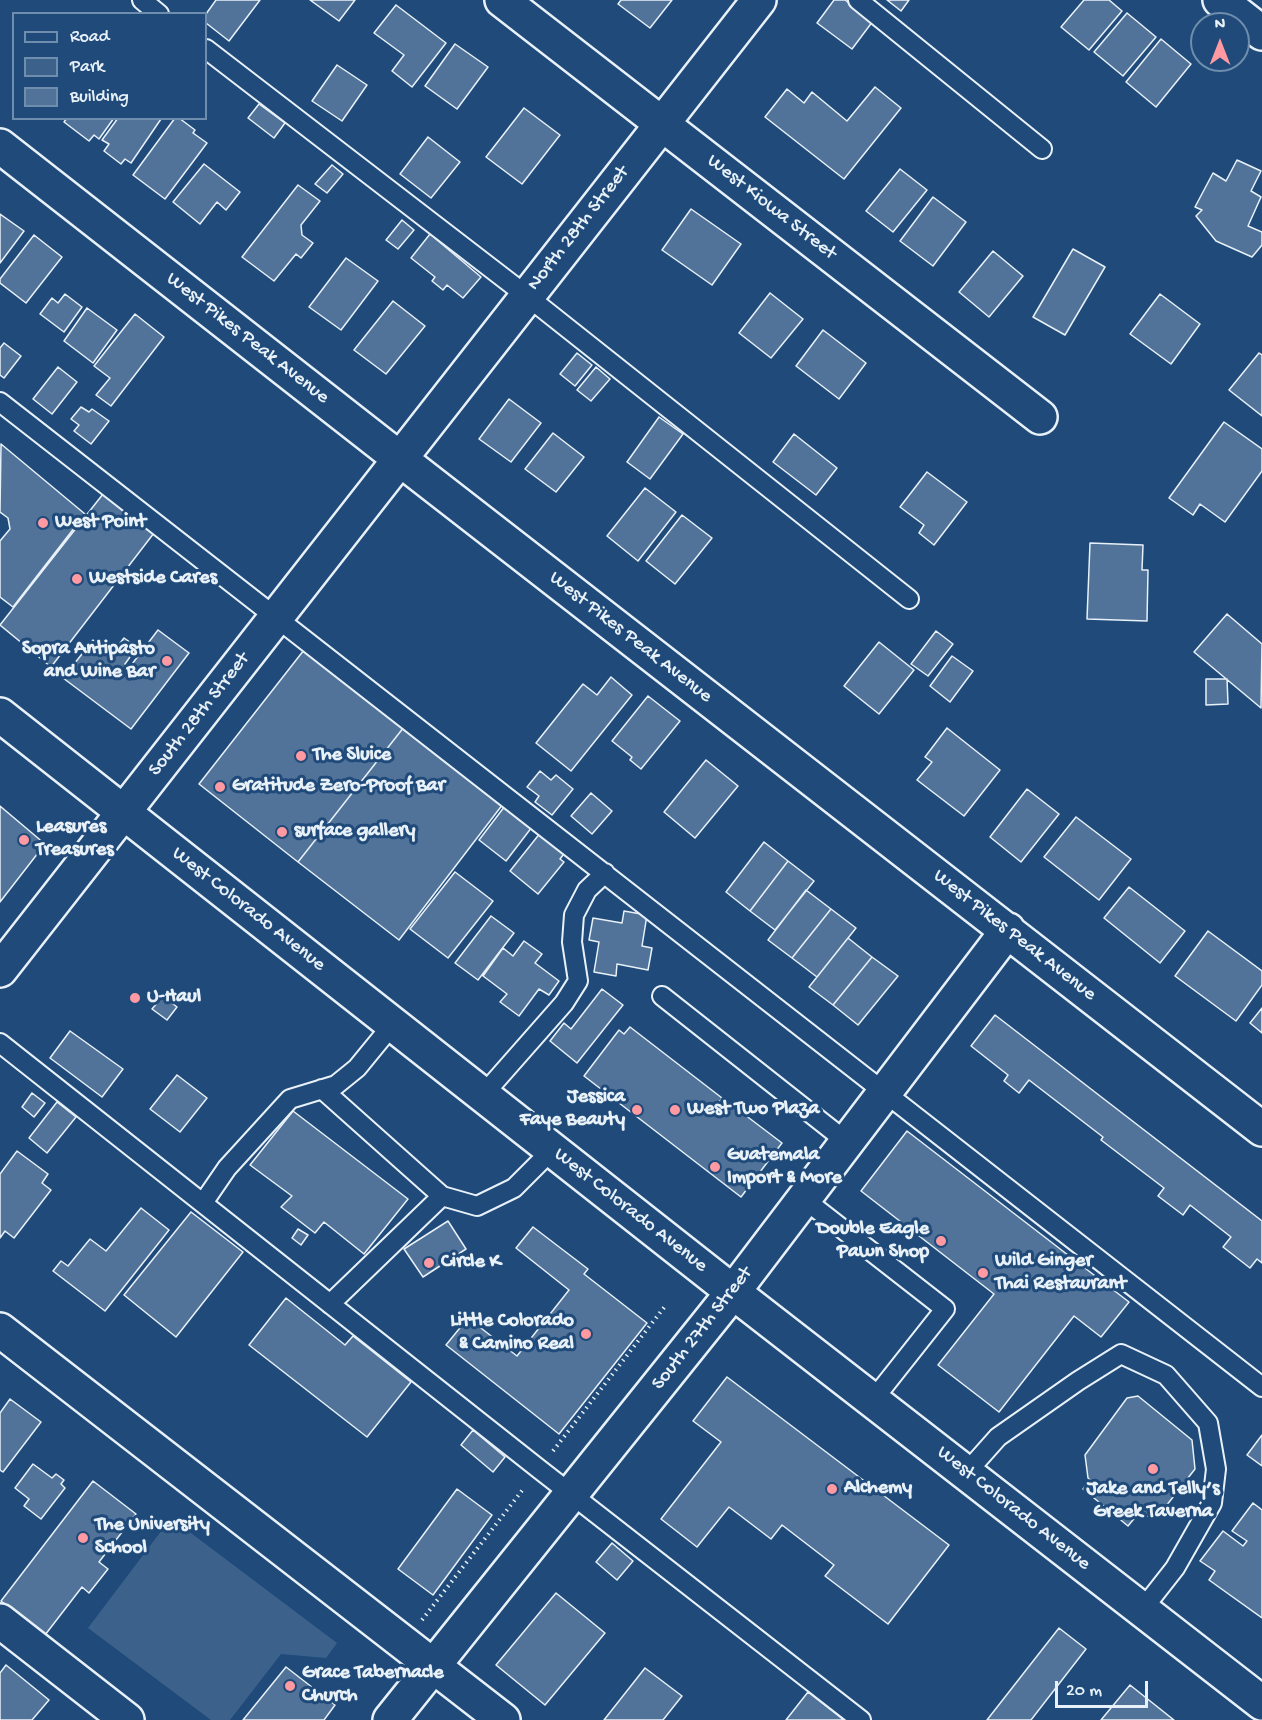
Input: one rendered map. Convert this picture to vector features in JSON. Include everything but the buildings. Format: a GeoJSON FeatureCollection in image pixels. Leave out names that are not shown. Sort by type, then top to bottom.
{"type":"FeatureCollection","features":[{"type":"Feature","properties":{"kind":"street","name":"West Kiowa Street"},"geometry":{"type":"LineString","coordinates":[[502,0],[1040,417]]}},
{"type":"Feature","properties":{"kind":"street","name":"North 28th Street"},"geometry":{"type":"LineString","coordinates":[[399,459],[759,0]]}},
{"type":"Feature","properties":{"kind":"street"},"geometry":{"type":"LineString","coordinates":[[1220,0],[1262,33]]}},
{"type":"Feature","properties":{"kind":"street","name":"West Pikes Peak Avenue"},"geometry":{"type":"LineString","coordinates":[[0,146],[1262,1129]]}},
{"type":"Feature","properties":{"kind":"street","name":"South 28th Street"},"geometry":{"type":"LineString","coordinates":[[5,954],[124,813],[399,459]]}},
{"type":"Feature","properties":{"kind":"street","name":"West Colorado Avenue"},"geometry":{"type":"LineString","coordinates":[[0,716],[1262,1703]]}},
{"type":"Feature","properties":{"kind":"street","name":"South 27th Street"},"geometry":{"type":"LineString","coordinates":[[390,1720],[734,1292],[1008,930]]}},
{"type":"Feature","properties":{"kind":"street"},"geometry":{"type":"LineString","coordinates":[[0,1330],[503,1720]]}},
{"type":"Feature","properties":{"kind":"street"},"geometry":{"type":"LineString","coordinates":[[0,1621],[127,1720]]}},
{"type":"Feature","properties":{"kind":"lane"},"geometry":{"type":"LineString","coordinates":[[142,0],[157,12]]}},
{"type":"Feature","properties":{"kind":"lane"},"geometry":{"type":"LineString","coordinates":[[858,0],[1042,149]]}},
{"type":"Feature","properties":{"kind":"lane"},"geometry":{"type":"LineString","coordinates":[[207,50],[527,296],[909,599]]}},
{"type":"Feature","properties":{"kind":"lane"},"geometry":{"type":"LineString","coordinates":[[0,402],[278,616],[1262,1387]]}},
{"type":"Feature","properties":{"kind":"lane"},"geometry":{"type":"LineString","coordinates":[[483,1095],[564,1003],[578,981],[572,942],[574,915],[587,891],[604,873]]}},
{"type":"Feature","properties":{"kind":"lane"},"geometry":{"type":"LineString","coordinates":[[662,996],[847,1142]]}},
{"type":"Feature","properties":{"kind":"lane"},"geometry":{"type":"LineString","coordinates":[[203,1203],[227,1168],[290,1099],[336,1085],[357,1068],[393,1024]]}},
{"type":"Feature","properties":{"kind":"lane"},"geometry":{"type":"LineString","coordinates":[[0,1043],[861,1720]]}},
{"type":"Feature","properties":{"kind":"lane"},"geometry":{"type":"LineString","coordinates":[[322,1089],[442,1196],[477,1206],[514,1188],[552,1149]]}},
{"type":"Feature","properties":{"kind":"lane"},"geometry":{"type":"LineString","coordinates":[[330,1304],[442,1196]]}},
{"type":"Feature","properties":{"kind":"lane"},"geometry":{"type":"LineString","coordinates":[[804,1199],[945,1309],[873,1400]]}},
{"type":"Feature","properties":{"kind":"lane"},"geometry":{"type":"LineString","coordinates":[[966,1473],[998,1437],[1121,1354],[1166,1375],[1208,1423],[1216,1469],[1212,1503],[1174,1568],[1142,1610]]}},
{"type":"Feature","properties":{"kind":"green space"},"geometry":{"type":"Polygon","coordinates":[[[171,1518],[337,1643],[326,1658],[281,1654],[230,1720],[211,1720],[88,1628],[171,1518]]]}},
{"type":"Feature","properties":{"kind":"place","name":"West Point"},"geometry":{"type":"Point","coordinates":[43,523]}},
{"type":"Feature","properties":{"kind":"place","name":"Westside Cares"},"geometry":{"type":"Point","coordinates":[77,579]}},
{"type":"Feature","properties":{"kind":"place","name":"Sopra Antipasto and Wine Bar"},"geometry":{"type":"Point","coordinates":[167,661]}},
{"type":"Feature","properties":{"kind":"place","name":"The Sluice"},"geometry":{"type":"Point","coordinates":[301,756]}},
{"type":"Feature","properties":{"kind":"place","name":"Gratitude Zero-Proof Bar"},"geometry":{"type":"Point","coordinates":[220,787]}},
{"type":"Feature","properties":{"kind":"place","name":"surface gallery"},"geometry":{"type":"Point","coordinates":[282,832]}},
{"type":"Feature","properties":{"kind":"place","name":"Leasures Treasures"},"geometry":{"type":"Point","coordinates":[24,840]}},
{"type":"Feature","properties":{"kind":"place","name":"U-Haul"},"geometry":{"type":"Point","coordinates":[135,998]}},
{"type":"Feature","properties":{"kind":"place","name":"Jessica Faye Beauty"},"geometry":{"type":"Point","coordinates":[637,1110]}},
{"type":"Feature","properties":{"kind":"place","name":"West Two Plaza"},"geometry":{"type":"Point","coordinates":[675,1110]}},
{"type":"Feature","properties":{"kind":"place","name":"Guatemala Import & More"},"geometry":{"type":"Point","coordinates":[715,1167]}},
{"type":"Feature","properties":{"kind":"place","name":"Double Eagle Pawn Shop"},"geometry":{"type":"Point","coordinates":[941,1241]}},
{"type":"Feature","properties":{"kind":"place","name":"Circle K"},"geometry":{"type":"Point","coordinates":[429,1263]}},
{"type":"Feature","properties":{"kind":"place","name":"Wild Ginger Thai Restaurant"},"geometry":{"type":"Point","coordinates":[983,1273]}},
{"type":"Feature","properties":{"kind":"place","name":"Little Colorado & Camino Real"},"geometry":{"type":"Point","coordinates":[586,1334]}},
{"type":"Feature","properties":{"kind":"place","name":"Jake and Telly’s Greek Taverna"},"geometry":{"type":"Point","coordinates":[1153,1469]}},
{"type":"Feature","properties":{"kind":"place","name":"Alchemy"},"geometry":{"type":"Point","coordinates":[832,1489]}},
{"type":"Feature","properties":{"kind":"place","name":"The University School"},"geometry":{"type":"Point","coordinates":[83,1538]}},
{"type":"Feature","properties":{"kind":"place","name":"Grace Tabernacle Church"},"geometry":{"type":"Point","coordinates":[290,1686]}}]}
